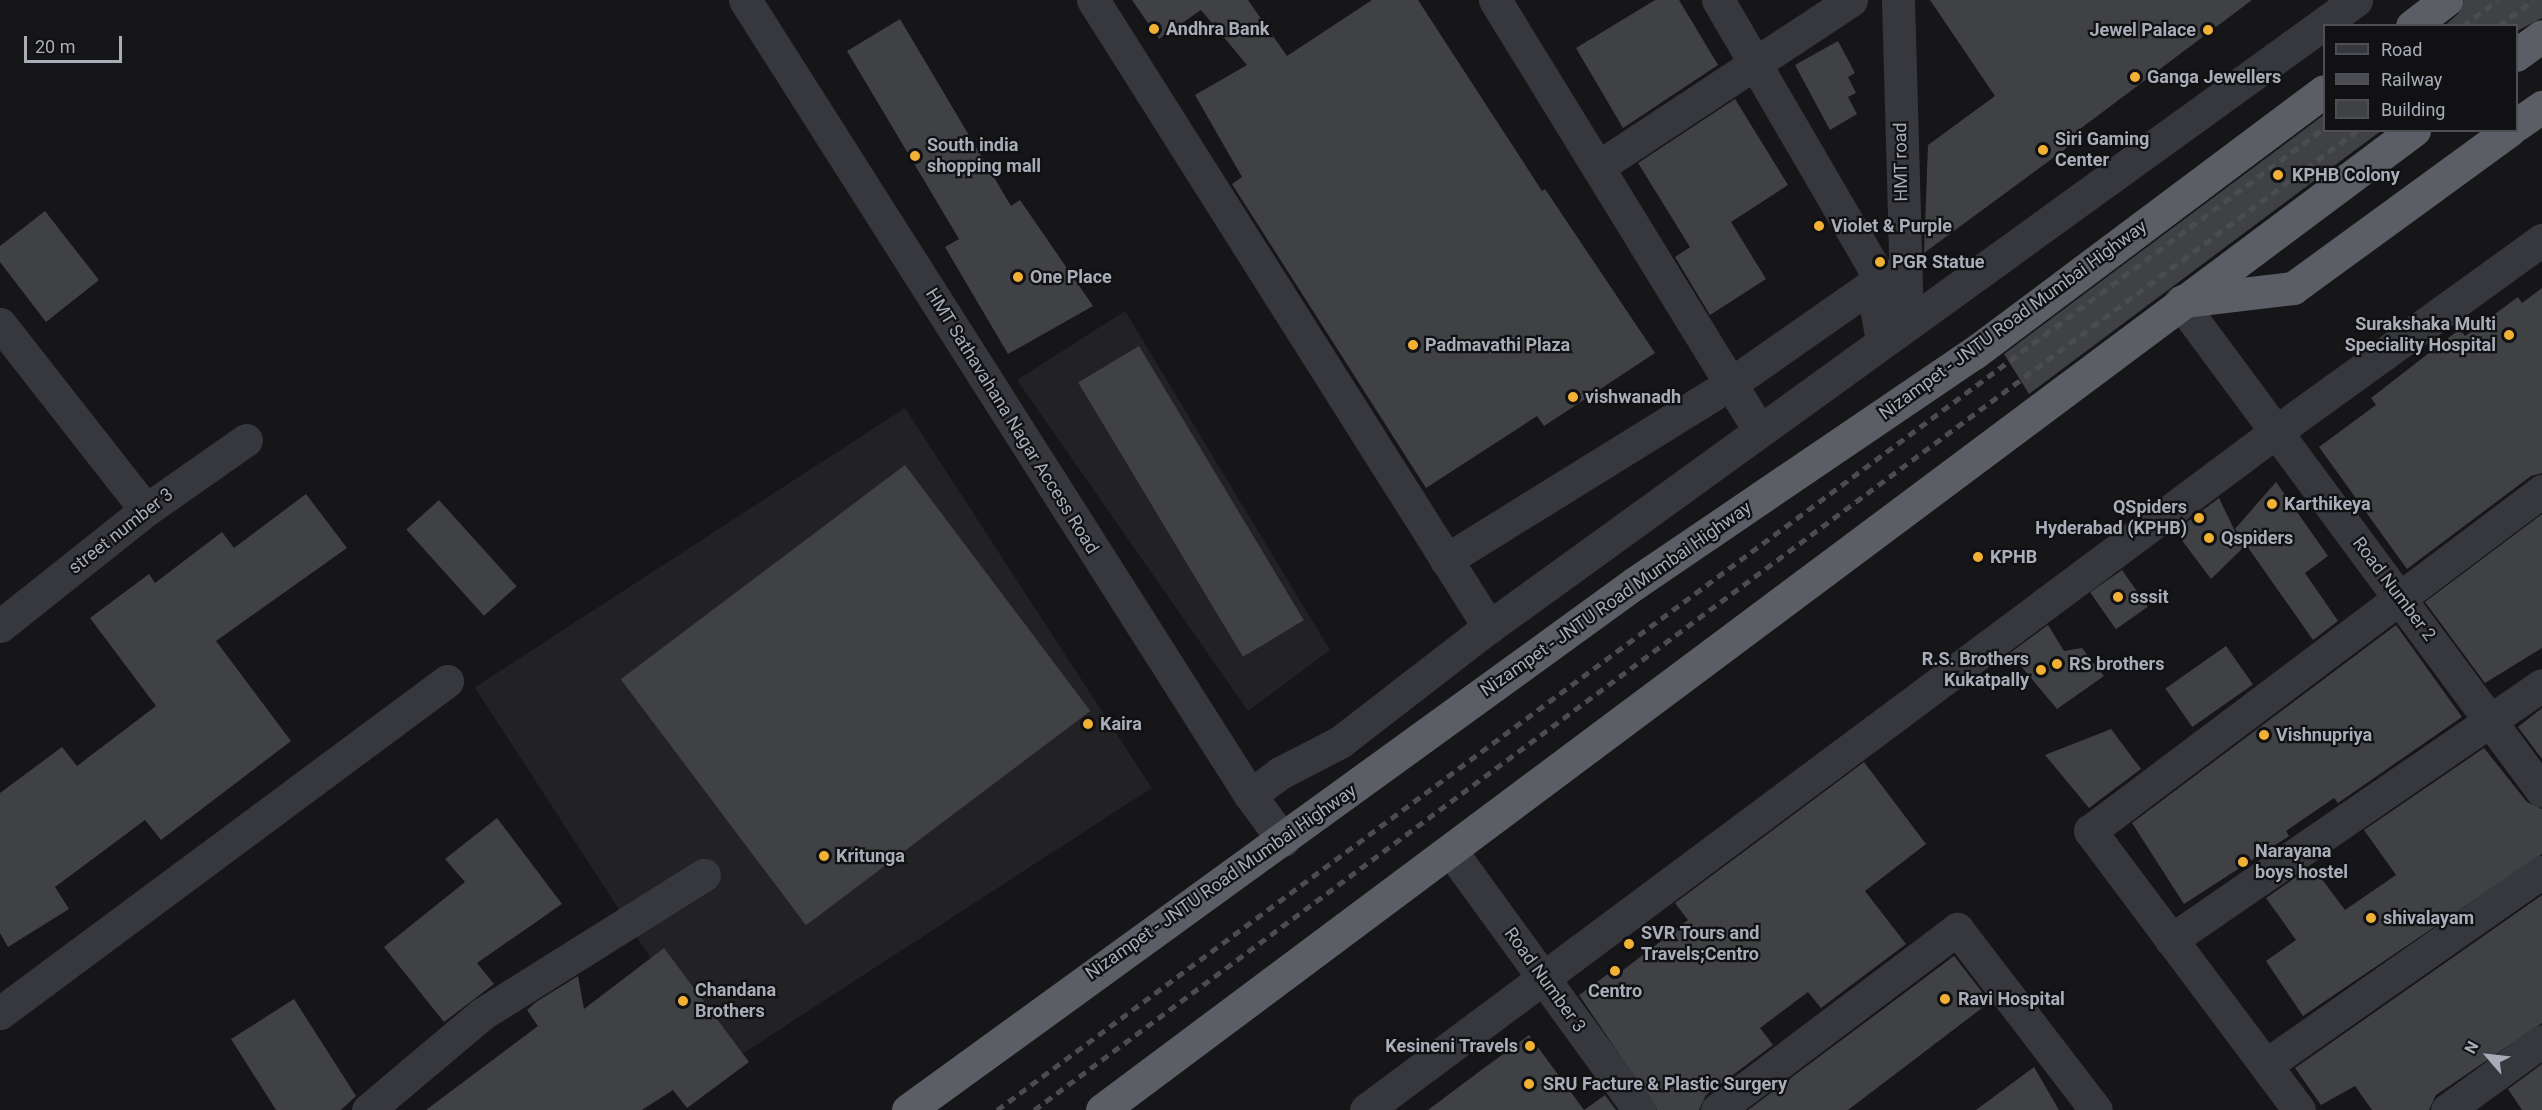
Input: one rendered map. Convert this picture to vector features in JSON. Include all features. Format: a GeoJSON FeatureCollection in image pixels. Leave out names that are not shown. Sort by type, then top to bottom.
{"type":"FeatureCollection","features":[{"type":"Feature","properties":{"kind":"highway"},"geometry":{"type":"LineString","coordinates":[[2415,24],[2446,0]]}},
{"type":"Feature","properties":{"kind":"highway"},"geometry":{"type":"LineString","coordinates":[[2518,54],[2542,36]]}},
{"type":"Feature","properties":{"kind":"highway","name":"Nizampet - JNTU Road Mumbai Highway"},"geometry":{"type":"LineString","coordinates":[[908,1110],[1214,884],[1283,840],[1635,584],[1974,353],[2323,92]]}},
{"type":"Feature","properties":{"kind":"highway"},"geometry":{"type":"LineString","coordinates":[[2518,124],[2542,107]]}},
{"type":"Feature","properties":{"kind":"highway"},"geometry":{"type":"LineString","coordinates":[[1102,1110],[1451,851],[2180,302],[2411,132]]}},
{"type":"Feature","properties":{"kind":"highway"},"geometry":{"type":"LineString","coordinates":[[2180,302],[2293,288],[2507,132]]}},
{"type":"Feature","properties":{"kind":"street","name":"HMT Sathavahana Nagar Access Road"},"geometry":{"type":"LineString","coordinates":[[745,0],[1250,795],[1283,840]]}},
{"type":"Feature","properties":{"kind":"street"},"geometry":{"type":"LineString","coordinates":[[1093,0],[1489,627]]}},
{"type":"Feature","properties":{"kind":"street"},"geometry":{"type":"LineString","coordinates":[[1495,0],[1759,430]]}},
{"type":"Feature","properties":{"kind":"street"},"geometry":{"type":"LineString","coordinates":[[1718,0],[1876,271],[1872,285],[1895,332]]}},
{"type":"Feature","properties":{"kind":"street"},"geometry":{"type":"LineString","coordinates":[[1598,167],[1851,0]]}},
{"type":"Feature","properties":{"kind":"street","name":"HMT road"},"geometry":{"type":"LineString","coordinates":[[1895,332],[1903,271],[1898,0]]}},
{"type":"Feature","properties":{"kind":"street"},"geometry":{"type":"LineString","coordinates":[[1250,795],[1280,773],[1340,742],[1489,627],[2356,0]]}},
{"type":"Feature","properties":{"kind":"street"},"geometry":{"type":"LineString","coordinates":[[1366,1110],[2277,430],[2542,240]]}},
{"type":"Feature","properties":{"kind":"street"},"geometry":{"type":"LineString","coordinates":[[1446,560],[1732,383],[1872,285],[1903,271]]}},
{"type":"Feature","properties":{"kind":"street","name":"Road Number 2"},"geometry":{"type":"LineString","coordinates":[[2180,302],[2277,430],[2542,791]]}},
{"type":"Feature","properties":{"kind":"street"},"geometry":{"type":"LineString","coordinates":[[0,324],[146,510]]}},
{"type":"Feature","properties":{"kind":"street","name":"street number 3"},"geometry":{"type":"LineString","coordinates":[[0,626],[146,510],[246,440]]}},
{"type":"Feature","properties":{"kind":"street"},"geometry":{"type":"LineString","coordinates":[[2299,1110],[2090,831],[2542,491]]}},
{"type":"Feature","properties":{"kind":"street"},"geometry":{"type":"LineString","coordinates":[[0,1013],[447,681]]}},
{"type":"Feature","properties":{"kind":"street"},"geometry":{"type":"LineString","coordinates":[[2171,940],[2493,722],[2542,685]]}},
{"type":"Feature","properties":{"kind":"street","name":"Road Number 3"},"geometry":{"type":"LineString","coordinates":[[1451,851],[1639,1110]]}},
{"type":"Feature","properties":{"kind":"street"},"geometry":{"type":"LineString","coordinates":[[2266,1065],[2542,872]]}},
{"type":"Feature","properties":{"kind":"street"},"geometry":{"type":"LineString","coordinates":[[368,1110],[482,1014],[704,875]]}},
{"type":"Feature","properties":{"kind":"street"},"geometry":{"type":"LineString","coordinates":[[1717,1110],[1957,929],[2096,1110]]}},
{"type":"Feature","properties":{"kind":"street"},"geometry":{"type":"LineString","coordinates":[[2446,1110],[2542,1041]]}},
{"type":"Feature","properties":{"kind":"shaded area"},"geometry":{"type":"Polygon","coordinates":[[[1125,311],[1330,650],[1248,711],[1017,380],[1125,311]]]}},
{"type":"Feature","properties":{"kind":"shaded area"},"geometry":{"type":"Polygon","coordinates":[[[905,408],[1152,788],[721,1067],[475,687],[905,408]]]}},
{"type":"Feature","properties":{"kind":"building"},"geometry":{"type":"Polygon","coordinates":[[[1132,0],[1248,0],[1287,56],[1372,0],[1418,0],[1542,191],[1545,189],[1655,353],[1544,426],[1537,416],[1426,488],[1232,184],[1242,177],[1195,95],[1247,65],[1201,10],[1159,39],[1132,0]]]}},
{"type":"Feature","properties":{"kind":"building"},"geometry":{"type":"Polygon","coordinates":[[[1655,0],[1679,0],[1718,65],[1623,128],[1576,48],[1655,0]]]}},
{"type":"Feature","properties":{"kind":"building"},"geometry":{"type":"Polygon","coordinates":[[[1930,0],[2252,0],[2064,141],[2068,147],[1924,253],[1928,145],[1995,96],[1930,0]]]}},
{"type":"Feature","properties":{"kind":"building"},"geometry":{"type":"Polygon","coordinates":[[[2464,0],[2542,0],[2542,18],[2518,30],[2518,24],[2446,24],[2458,14],[2464,0]]]}},
{"type":"Feature","properties":{"kind":"building"},"geometry":{"type":"Polygon","coordinates":[[[900,19],[1011,206],[1020,200],[1093,306],[1008,354],[945,247],[959,239],[847,51],[900,19]]]}},
{"type":"Feature","properties":{"kind":"building"},"geometry":{"type":"Polygon","coordinates":[[[1838,41],[1855,73],[1848,77],[1856,93],[1848,97],[1857,114],[1830,130],[1795,65],[1838,41]]]}},
{"type":"Feature","properties":{"kind":"building"},"geometry":{"type":"Polygon","coordinates":[[[1735,99],[1788,185],[1731,222],[1766,279],[1710,315],[1675,257],[1690,247],[1638,163],[1735,99]]]}},
{"type":"Feature","properties":{"kind":"building"},"geometry":{"type":"Polygon","coordinates":[[[2323,115],[2323,132],[2379,132],[2029,394],[2004,354],[2323,115]]]}},
{"type":"Feature","properties":{"kind":"building"},"geometry":{"type":"Polygon","coordinates":[[[45,211],[99,280],[46,322],[0,262],[0,246],[45,211]]]}},
{"type":"Feature","properties":{"kind":"building"},"geometry":{"type":"Polygon","coordinates":[[[2542,288],[2542,473],[2531,476],[2407,569],[2319,447],[2376,405],[2371,398],[2460,329],[2465,336],[2518,297],[2522,303],[2542,288]]]}},
{"type":"Feature","properties":{"kind":"building"},"geometry":{"type":"Polygon","coordinates":[[[1139,346],[1304,620],[1243,657],[1078,383],[1139,346]]]}},
{"type":"Feature","properties":{"kind":"building"},"geometry":{"type":"Polygon","coordinates":[[[905,465],[1090,711],[806,925],[621,679],[905,465]]]}},
{"type":"Feature","properties":{"kind":"building"},"geometry":{"type":"Polygon","coordinates":[[[2276,482],[2328,556],[2305,573],[2338,621],[2313,640],[2235,529],[2276,482]]]}},
{"type":"Feature","properties":{"kind":"building"},"geometry":{"type":"Polygon","coordinates":[[[306,494],[347,548],[216,641],[291,741],[161,840],[145,820],[55,887],[69,909],[8,947],[0,933],[0,793],[62,747],[77,766],[156,706],[90,618],[149,574],[155,583],[222,532],[234,548],[306,494]]]}},
{"type":"Feature","properties":{"kind":"building","name":"Qspiders"},"geometry":{"type":"Polygon","coordinates":[[[2219,498],[2243,548],[2211,579],[2175,531],[2219,498]]]}},
{"type":"Feature","properties":{"kind":"building"},"geometry":{"type":"Polygon","coordinates":[[[439,500],[517,586],[484,616],[406,529],[439,500]]]}},
{"type":"Feature","properties":{"kind":"building"},"geometry":{"type":"Polygon","coordinates":[[[2542,514],[2542,648],[2485,683],[2425,602],[2542,514]]]}},
{"type":"Feature","properties":{"kind":"building","name":"sssit"},"geometry":{"type":"Polygon","coordinates":[[[2122,570],[2148,607],[2116,629],[2090,592],[2122,570]]]}},
{"type":"Feature","properties":{"kind":"building","name":"RS brothers"},"geometry":{"type":"Polygon","coordinates":[[[2048,625],[2064,651],[2082,648],[2104,676],[2057,709],[2010,653],[2048,625]]]}},
{"type":"Feature","properties":{"kind":"building"},"geometry":{"type":"Polygon","coordinates":[[[2396,625],[2462,717],[2338,803],[2334,798],[2286,831],[2289,836],[2184,904],[2132,823],[2396,625]]]}},
{"type":"Feature","properties":{"kind":"building"},"geometry":{"type":"Polygon","coordinates":[[[2226,646],[2253,685],[2192,727],[2165,688],[2226,646]]]}},
{"type":"Feature","properties":{"kind":"building"},"geometry":{"type":"Polygon","coordinates":[[[2542,708],[2542,759],[2518,727],[2542,708]]]}},
{"type":"Feature","properties":{"kind":"building"},"geometry":{"type":"Polygon","coordinates":[[[2111,729],[2141,769],[2089,808],[2045,755],[2111,729]]]}},
{"type":"Feature","properties":{"kind":"building"},"geometry":{"type":"Polygon","coordinates":[[[2484,748],[2527,802],[2542,809],[2542,854],[2303,1016],[2266,961],[2296,940],[2266,898],[2312,866],[2345,910],[2396,875],[2364,830],[2484,748]]]}},
{"type":"Feature","properties":{"kind":"building"},"geometry":{"type":"Polygon","coordinates":[[[1864,762],[1926,844],[1865,891],[1906,944],[1821,1008],[1808,992],[1760,1028],[1773,1045],[1706,1095],[1699,1110],[1657,1110],[1579,995],[1619,966],[1622,971],[1688,920],[1675,903],[1864,762]]]}},
{"type":"Feature","properties":{"kind":"building"},"geometry":{"type":"Polygon","coordinates":[[[497,818],[562,904],[477,963],[494,984],[444,1022],[384,947],[465,882],[445,859],[497,818]]]}},
{"type":"Feature","properties":{"kind":"building"},"geometry":{"type":"Polygon","coordinates":[[[2542,895],[2542,1023],[2436,1095],[2429,1110],[2372,1110],[2355,1086],[2321,1105],[2295,1068],[2542,895]]]}},
{"type":"Feature","properties":{"kind":"building"},"geometry":{"type":"Polygon","coordinates":[[[664,948],[749,1062],[687,1108],[673,1090],[642,1110],[426,1110],[538,1026],[527,1010],[536,1002],[578,976],[584,1009],[664,948]]]}},
{"type":"Feature","properties":{"kind":"building"},"geometry":{"type":"Polygon","coordinates":[[[1954,956],[1990,1002],[1848,1110],[1748,1110],[1954,956]]]}},
{"type":"Feature","properties":{"kind":"building"},"geometry":{"type":"Polygon","coordinates":[[[294,999],[356,1096],[341,1110],[276,1110],[231,1039],[294,999]]]}},
{"type":"Feature","properties":{"kind":"building"},"geometry":{"type":"Polygon","coordinates":[[[1529,1035],[1584,1110],[1428,1110],[1476,1074],[1529,1035]]]}},
{"type":"Feature","properties":{"kind":"building"},"geometry":{"type":"Polygon","coordinates":[[[2542,1064],[2542,1110],[2522,1110],[2508,1089],[2542,1064]]]}},
{"type":"Feature","properties":{"kind":"building"},"geometry":{"type":"Polygon","coordinates":[[[2034,1067],[2059,1110],[1976,1110],[2034,1067]]]}},
{"type":"Feature","properties":{"kind":"building"},"geometry":{"type":"Polygon","coordinates":[[[1605,1095],[1616,1110],[1584,1110],[1605,1095]]]}},
{"type":"Feature","properties":{"kind":"railway"},"geometry":{"type":"LineString","coordinates":[[2466,24],[2497,0]]}},
{"type":"Feature","properties":{"kind":"railway"},"geometry":{"type":"LineString","coordinates":[[2502,24],[2533,0]]}},
{"type":"Feature","properties":{"kind":"railway"},"geometry":{"type":"LineString","coordinates":[[997,1110],[2323,129]]}},
{"type":"Feature","properties":{"kind":"railway"},"geometry":{"type":"LineString","coordinates":[[1034,1110],[2355,132]]}},
{"type":"Feature","properties":{"kind":"place","name":"Andhra Bank"},"geometry":{"type":"Point","coordinates":[1154,29]}},
{"type":"Feature","properties":{"kind":"place","name":"Jewel Palace"},"geometry":{"type":"Point","coordinates":[2208,30]}},
{"type":"Feature","properties":{"kind":"place","name":"Ganga Jewellers"},"geometry":{"type":"Point","coordinates":[2135,77]}},
{"type":"Feature","properties":{"kind":"place","name":"Siri Gaming Center"},"geometry":{"type":"Point","coordinates":[2043,150]}},
{"type":"Feature","properties":{"kind":"place","name":"South india shopping mall"},"geometry":{"type":"Point","coordinates":[915,156]}},
{"type":"Feature","properties":{"kind":"place","name":"KPHB Colony"},"geometry":{"type":"Point","coordinates":[2278,175]}},
{"type":"Feature","properties":{"kind":"place","name":"Violet & Purple"},"geometry":{"type":"Point","coordinates":[1819,226]}},
{"type":"Feature","properties":{"kind":"place","name":"PGR Statue"},"geometry":{"type":"Point","coordinates":[1880,262]}},
{"type":"Feature","properties":{"kind":"place","name":"One Place"},"geometry":{"type":"Point","coordinates":[1018,277]}},
{"type":"Feature","properties":{"kind":"place","name":"Surakshaka Multi Speciality Hospital"},"geometry":{"type":"Point","coordinates":[2509,335]}},
{"type":"Feature","properties":{"kind":"place","name":"Padmavathi Plaza"},"geometry":{"type":"Point","coordinates":[1413,345]}},
{"type":"Feature","properties":{"kind":"place","name":"vishwanadh"},"geometry":{"type":"Point","coordinates":[1573,397]}},
{"type":"Feature","properties":{"kind":"place","name":"Karthikeya"},"geometry":{"type":"Point","coordinates":[2272,504]}},
{"type":"Feature","properties":{"kind":"place","name":"QSpiders Hyderabad (KPHB)"},"geometry":{"type":"Point","coordinates":[2199,518]}},
{"type":"Feature","properties":{"kind":"place","name":"Qspiders"},"geometry":{"type":"Point","coordinates":[2209,538]}},
{"type":"Feature","properties":{"kind":"place","name":"KPHB"},"geometry":{"type":"Point","coordinates":[1978,557]}},
{"type":"Feature","properties":{"kind":"place","name":"sssit"},"geometry":{"type":"Point","coordinates":[2118,597]}},
{"type":"Feature","properties":{"kind":"place","name":"RS brothers"},"geometry":{"type":"Point","coordinates":[2057,664]}},
{"type":"Feature","properties":{"kind":"place","name":"R.S. Brothers Kukatpally"},"geometry":{"type":"Point","coordinates":[2041,670]}},
{"type":"Feature","properties":{"kind":"place","name":"Kaira"},"geometry":{"type":"Point","coordinates":[1088,724]}},
{"type":"Feature","properties":{"kind":"place","name":"Vishnupriya"},"geometry":{"type":"Point","coordinates":[2264,735]}},
{"type":"Feature","properties":{"kind":"place","name":"Kritunga"},"geometry":{"type":"Point","coordinates":[824,856]}},
{"type":"Feature","properties":{"kind":"place","name":"Narayana boys hostel"},"geometry":{"type":"Point","coordinates":[2243,862]}},
{"type":"Feature","properties":{"kind":"place","name":"shivalayam"},"geometry":{"type":"Point","coordinates":[2371,918]}},
{"type":"Feature","properties":{"kind":"place","name":"SVR Tours and Travels;Centro"},"geometry":{"type":"Point","coordinates":[1629,944]}},
{"type":"Feature","properties":{"kind":"place","name":"Centro"},"geometry":{"type":"Point","coordinates":[1615,971]}},
{"type":"Feature","properties":{"kind":"place","name":"Ravi Hospital"},"geometry":{"type":"Point","coordinates":[1945,999]}},
{"type":"Feature","properties":{"kind":"place","name":"Chandana Brothers"},"geometry":{"type":"Point","coordinates":[683,1001]}},
{"type":"Feature","properties":{"kind":"place","name":"Kesineni Travels"},"geometry":{"type":"Point","coordinates":[1530,1046]}},
{"type":"Feature","properties":{"kind":"place","name":"SRU Facture & Plastic Surgery"},"geometry":{"type":"Point","coordinates":[1529,1084]}}]}
